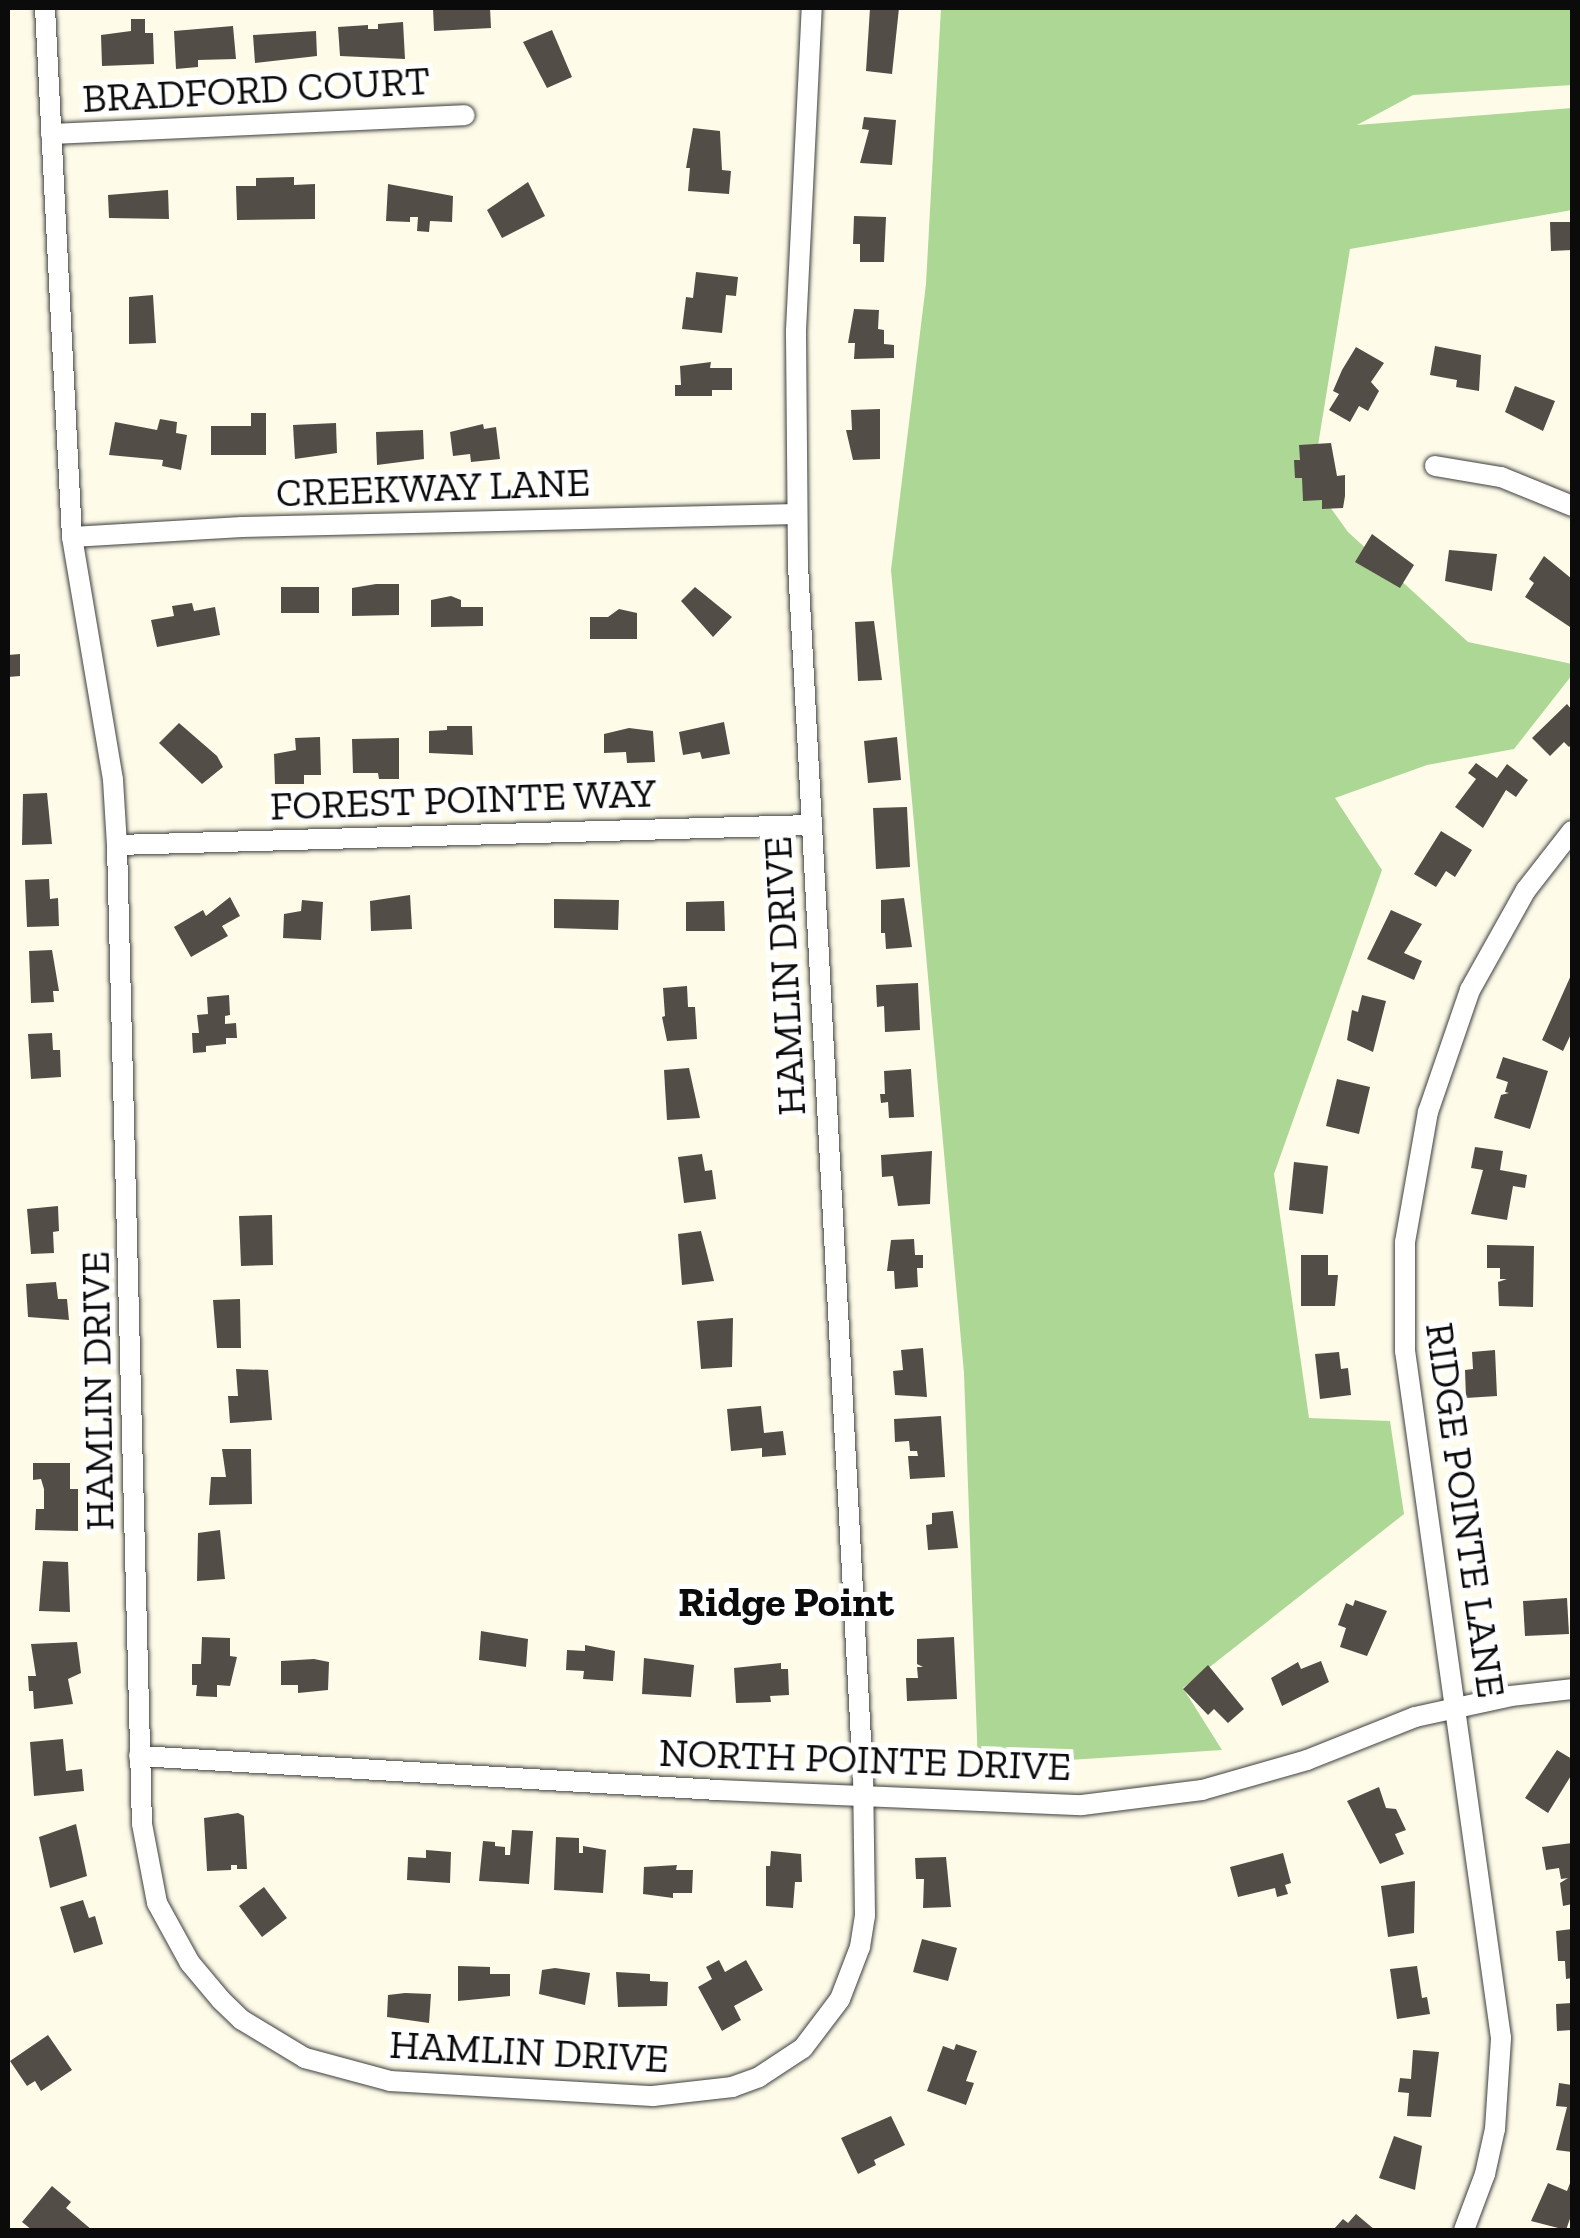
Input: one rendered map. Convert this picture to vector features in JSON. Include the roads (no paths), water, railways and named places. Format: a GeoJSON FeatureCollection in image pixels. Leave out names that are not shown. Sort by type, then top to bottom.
{"type":"FeatureCollection","features":[{"type":"Feature","properties":{"kind":"street","name":"HAMLIN DRIVE"},"geometry":{"type":"LineString","coordinates":[[45,8],[72,536],[107,741],[117,846],[139,1756],[142,1824],[157,1902],[190,1963],[221,2000],[256,2029],[305,2058],[390,2081],[652,2096],[704,2093],[760,2077],[803,2048],[840,1999],[860,1947],[865,1916],[863,1796],[810,824],[798,514],[796,330],[812,8]]}},
{"type":"Feature","properties":{"kind":"street","name":"BRADFORD COURT"},"geometry":{"type":"LineString","coordinates":[[51,134],[465,115]]}},
{"type":"Feature","properties":{"kind":"street"},"geometry":{"type":"LineString","coordinates":[[1434,466],[1501,477],[1572,506]]}},
{"type":"Feature","properties":{"kind":"street","name":"CREEKWAY LANE"},"geometry":{"type":"LineString","coordinates":[[72,536],[263,526],[798,514]]}},
{"type":"Feature","properties":{"kind":"street","name":"FOREST POINTE WAY"},"geometry":{"type":"LineString","coordinates":[[117,846],[810,824]]}},
{"type":"Feature","properties":{"kind":"street","name":"RIDGE POINTE LANE"},"geometry":{"type":"LineString","coordinates":[[1464,2230],[1495,2129],[1500,2038],[1405,1351],[1405,1242],[1428,1112],[1470,990],[1526,890],[1572,831]]}},
{"type":"Feature","properties":{"kind":"street","name":"NORTH POINTE DRIVE"},"geometry":{"type":"LineString","coordinates":[[139,1756],[1022,1806],[1154,1798],[1256,1777],[1415,1717],[1457,1706],[1572,1689]]}},
{"type":"Feature","properties":{"kind":"district","name":"Ridge Point"},"geometry":{"type":"Point","coordinates":[786,1602]}}]}
